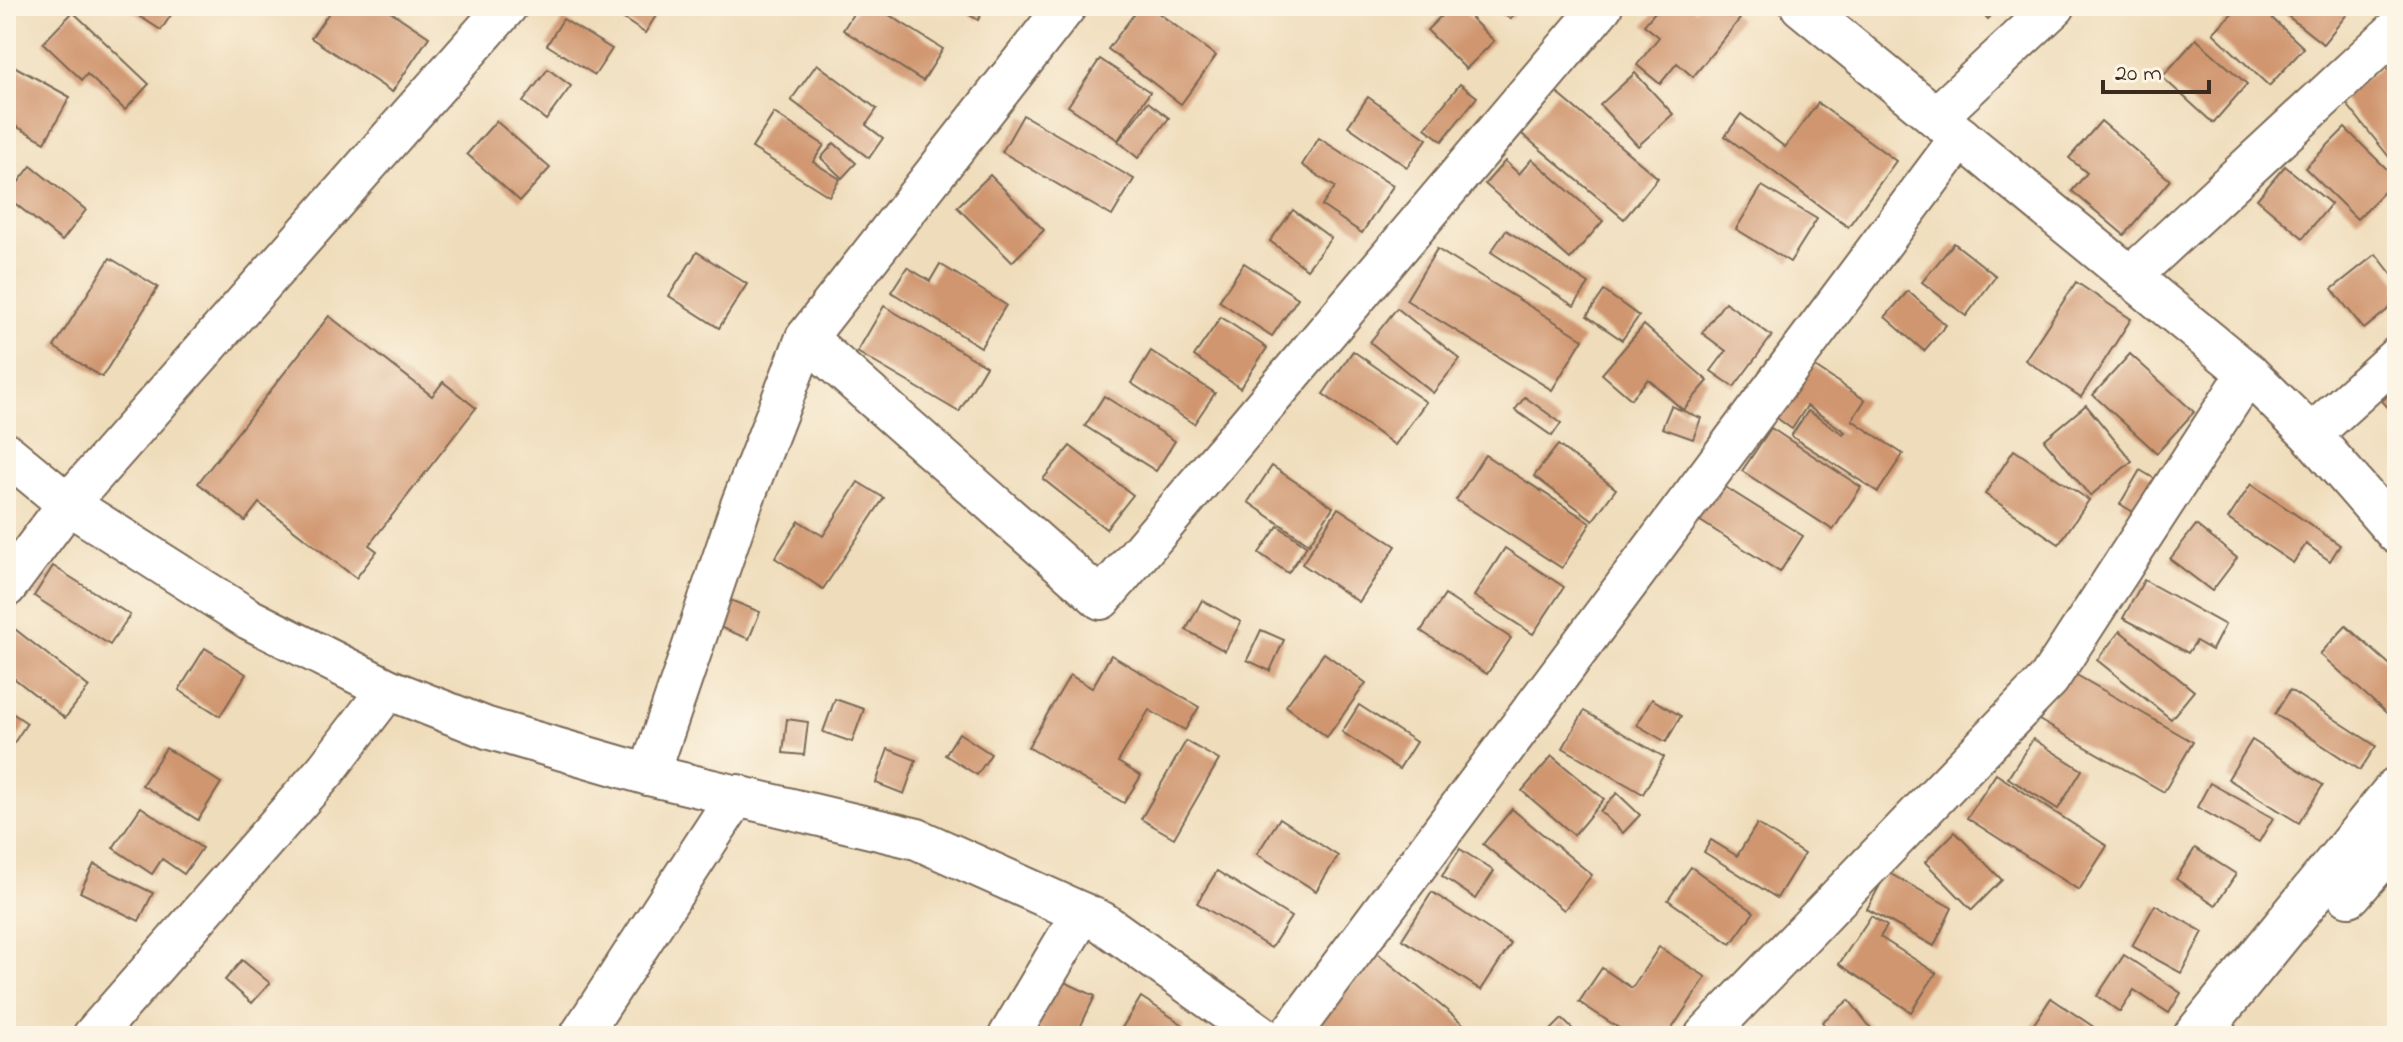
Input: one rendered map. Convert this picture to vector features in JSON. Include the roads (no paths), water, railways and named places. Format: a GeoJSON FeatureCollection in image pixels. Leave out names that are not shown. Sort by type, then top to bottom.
{"type":"FeatureCollection","features":[{"type":"Feature","properties":{"kind":"street"},"geometry":{"type":"LineString","coordinates":[[649,775],[740,508],[806,338],[1066,6]]}},
{"type":"Feature","properties":{"kind":"street"},"geometry":{"type":"LineString","coordinates":[[806,338],[1101,599],[1602,6]]}},
{"type":"Feature","properties":{"kind":"street"},"geometry":{"type":"LineString","coordinates":[[1801,6],[2248,373],[2311,435],[2397,534]]}},
{"type":"Feature","properties":{"kind":"street"},"geometry":{"type":"LineString","coordinates":[[1289,1036],[1948,127],[2055,6]]}},
{"type":"Feature","properties":{"kind":"street"},"geometry":{"type":"LineString","coordinates":[[6,587],[68,504],[487,13]]}},
{"type":"Feature","properties":{"kind":"street"},"geometry":{"type":"LineString","coordinates":[[2130,277],[2397,29]]}},
{"type":"Feature","properties":{"kind":"street"},"geometry":{"type":"LineString","coordinates":[[2311,435],[2397,357]]}},
{"type":"Feature","properties":{"kind":"street"},"geometry":{"type":"LineString","coordinates":[[1705,1036],[2049,679],[2248,373]]}},
{"type":"Feature","properties":{"kind":"street"},"geometry":{"type":"LineString","coordinates":[[6,453],[68,504],[249,619],[388,689],[487,728],[649,775],[917,839],[1102,922],[1262,1036]]}},
{"type":"Feature","properties":{"kind":"street"},"geometry":{"type":"LineString","coordinates":[[93,1036],[326,770],[388,689]]}},
{"type":"Feature","properties":{"kind":"street"},"geometry":{"type":"LineString","coordinates":[[2196,1036],[2397,789]]}},
{"type":"Feature","properties":{"kind":"street"},"geometry":{"type":"LineString","coordinates":[[580,1036],[737,795]]}},
{"type":"Feature","properties":{"kind":"street"},"geometry":{"type":"LineString","coordinates":[[2233,1036],[2393,848]]}},
{"type":"Feature","properties":{"kind":"street"},"geometry":{"type":"LineString","coordinates":[[1009,1036],[1082,913]]}}]}
